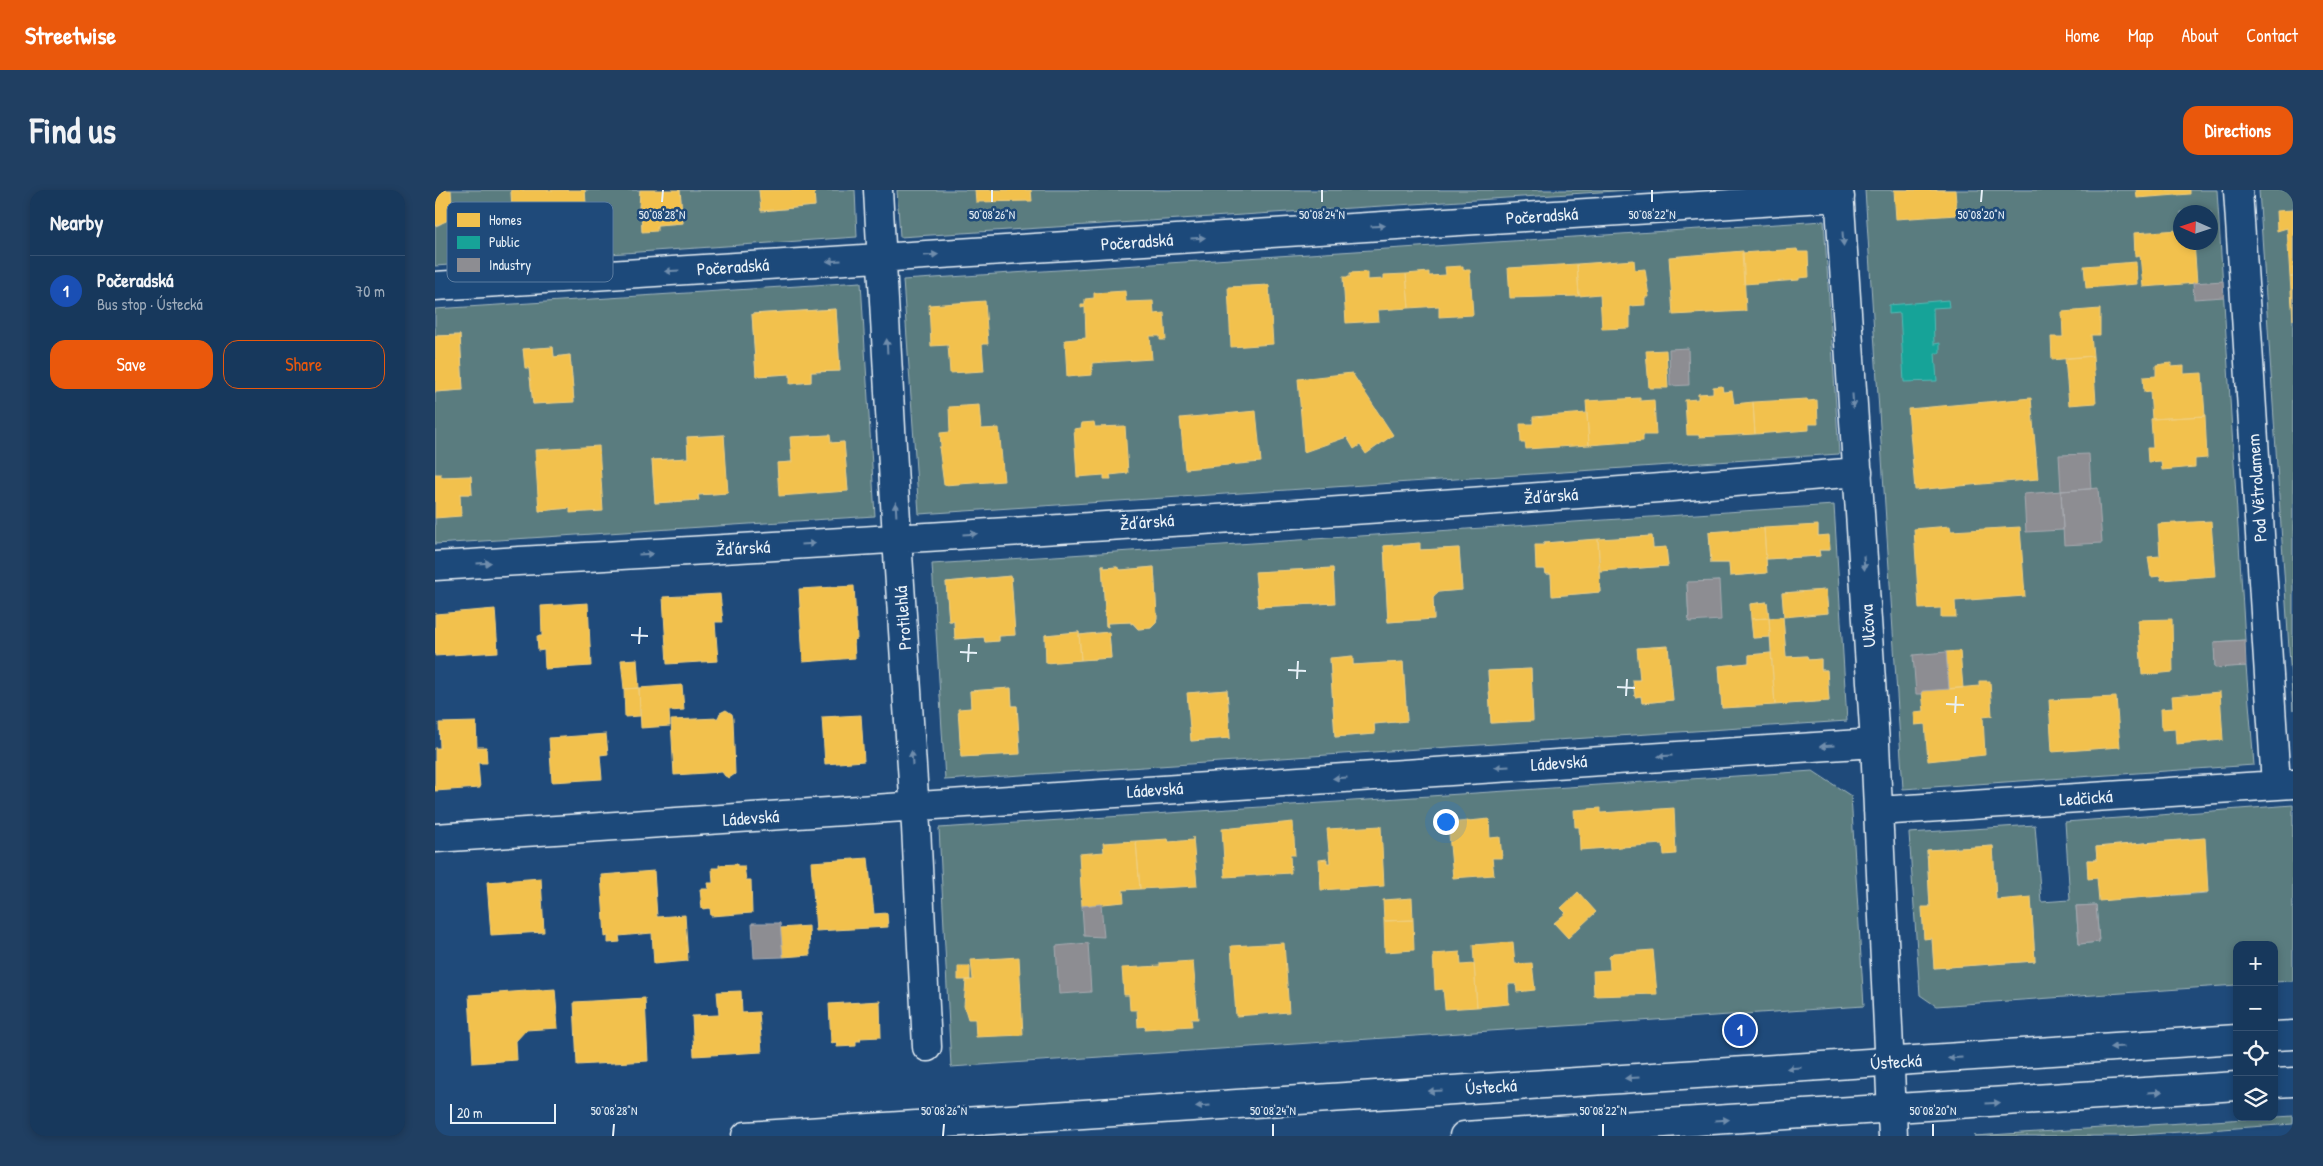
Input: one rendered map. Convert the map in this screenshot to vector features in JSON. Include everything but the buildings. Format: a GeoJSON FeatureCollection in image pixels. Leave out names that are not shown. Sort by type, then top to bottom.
{"type":"FeatureCollection","features":[{"type":"Feature","properties":{"kind":"street","name":"Protilehlá"},"geometry":{"type":"LineString","coordinates":[[878,190],[897,539],[915,807],[927,1047]]}},
{"type":"Feature","properties":{"kind":"street","name":"Pod Větrolamem"},"geometry":{"type":"LineString","coordinates":[[2238,190],[2284,785]]}},
{"type":"Feature","properties":{"kind":"street","name":"Počeradská"},"geometry":{"type":"LineString","coordinates":[[613,275],[1840,194]]}},
{"type":"Feature","properties":{"kind":"street","name":"Ulčova"},"geometry":{"type":"LineString","coordinates":[[1840,194],[1875,743],[1893,1123]]}},
{"type":"Feature","properties":{"kind":"street","name":"Počeradská"},"geometry":{"type":"LineString","coordinates":[[435,286],[499,282]]}},
{"type":"Feature","properties":{"kind":"street","name":"Žďárská"},"geometry":{"type":"LineString","coordinates":[[435,566],[897,539],[1641,490],[1858,472]]}},
{"type":"Feature","properties":{"kind":"street","name":"Ládevská"},"geometry":{"type":"LineString","coordinates":[[435,838],[1875,743]]}},
{"type":"Feature","properties":{"kind":"street","name":"Ledčická"},"geometry":{"type":"LineString","coordinates":[[1878,811],[2284,785]]}},
{"type":"Feature","properties":{"kind":"street"},"geometry":{"type":"LineString","coordinates":[[2278,1036],[2293,1035]]}},
{"type":"Feature","properties":{"kind":"street","name":"Ústecká"},"geometry":{"type":"LineString","coordinates":[[746,1136],[2233,1039]]}},
{"type":"Feature","properties":{"kind":"street"},"geometry":{"type":"LineString","coordinates":[[2278,1083],[2293,1082]]}},
{"type":"Feature","properties":{"kind":"street"},"geometry":{"type":"LineString","coordinates":[[1464,1136],[1893,1123],[2233,1086]]}},
{"type":"Feature","properties":{"kind":"green space"},"geometry":{"type":"Polygon","coordinates":[[[451,190],[511,190],[512,202],[450,202],[451,190]]]}},
{"type":"Feature","properties":{"kind":"green space"},"geometry":{"type":"Polygon","coordinates":[[[585,190],[640,190],[639,209],[641,209],[642,231],[657,225],[683,223],[680,190],[759,190],[762,211],[815,206],[814,190],[855,190],[857,237],[613,254],[613,202],[586,202],[585,190]]]}},
{"type":"Feature","properties":{"kind":"green space"},"geometry":{"type":"Polygon","coordinates":[[[897,190],[1631,190],[900,237],[897,190]]]}},
{"type":"Feature","properties":{"kind":"green space"},"geometry":{"type":"Polygon","coordinates":[[[1865,190],[2217,190],[2218,205],[2173,205],[2173,250],[2218,250],[2218,206],[2245,640],[2214,642],[2215,667],[2246,666],[2254,765],[1903,789],[1865,190]]]}},
{"type":"Feature","properties":{"kind":"green space"},"geometry":{"type":"Polygon","coordinates":[[[2259,190],[2293,190],[2293,710],[2259,190]]]}},
{"type":"Feature","properties":{"kind":"green space"},"geometry":{"type":"Polygon","coordinates":[[[447,213],[447,265],[435,266],[435,226],[444,221],[447,213]]]}},
{"type":"Feature","properties":{"kind":"green space"},"geometry":{"type":"Polygon","coordinates":[[[1824,221],[1839,454],[919,514],[903,280],[1824,221]]]}},
{"type":"Feature","properties":{"kind":"green space"},"geometry":{"type":"Polygon","coordinates":[[[861,282],[875,516],[435,544],[435,518],[460,494],[472,494],[471,476],[441,477],[435,474],[435,392],[463,390],[460,335],[435,336],[435,309],[861,282]],[[836,309],[752,314],[756,376],[790,374],[791,384],[811,382],[811,372],[840,371],[836,309]],[[553,347],[523,349],[529,368],[533,404],[574,401],[570,355],[554,357],[553,347]],[[724,435],[687,437],[688,458],[652,460],[655,503],[698,500],[698,495],[727,493],[724,435]],[[829,435],[791,437],[792,462],[777,463],[848,491],[844,442],[831,443],[829,435]],[[599,446],[539,511],[570,508],[599,446]]]}},
{"type":"Feature","properties":{"kind":"green space"},"geometry":{"type":"Polygon","coordinates":[[[1834,505],[1847,721],[945,780],[932,564],[1834,505]],[[1818,526],[1709,532],[1711,563],[1729,563],[1730,576],[1766,573],[1766,559],[1820,556],[1819,550],[1830,550],[1829,536],[1818,536],[1818,526]],[[1652,536],[1544,543],[1536,569],[1545,569],[1546,574],[1551,574],[1553,596],[1600,592],[1598,571],[1668,566],[1666,548],[1653,548],[1652,536]],[[1419,543],[1384,546],[1388,622],[1434,619],[1433,598],[1438,592],[1462,590],[1459,548],[1420,550],[1419,543]],[[1102,565],[1106,626],[1108,627],[1107,623],[1131,622],[1138,629],[1151,628],[1156,623],[1154,567],[1121,570],[1117,567],[1104,568],[1104,565],[1102,565]],[[1333,568],[1256,572],[1258,607],[1334,603],[1333,568]],[[1011,576],[946,582],[949,621],[954,621],[955,639],[984,637],[985,642],[999,641],[999,636],[1015,635],[1011,576]],[[1719,581],[1687,583],[1689,621],[1719,581]],[[1826,590],[1782,593],[1784,616],[1828,613],[1826,590]],[[1767,602],[1750,604],[1753,638],[1770,637],[1771,653],[1749,655],[1749,663],[1719,666],[1722,708],[1829,701],[1827,670],[1821,670],[1821,659],[1808,660],[1807,656],[1786,657],[1783,617],[1769,618],[1767,602]],[[1079,632],[1045,635],[1046,662],[1111,658],[1109,632],[1079,635],[1079,632]],[[1668,646],[1638,648],[1640,680],[1633,681],[1635,697],[1641,696],[1642,703],[1673,700],[1668,646]],[[1352,656],[1330,659],[1335,737],[1374,734],[1374,724],[1407,721],[1403,662],[1353,665],[1352,656]],[[1531,669],[1488,671],[1491,723],[1533,720],[1531,669]],[[1011,688],[970,691],[971,708],[959,710],[961,757],[1020,753],[1017,706],[1012,706],[1011,688]],[[1227,690],[1188,693],[1191,741],[1230,738],[1227,690]]]}},
{"type":"Feature","properties":{"kind":"green space"},"geometry":{"type":"Polygon","coordinates":[[[1813,771],[1851,796],[1864,1006],[951,1067],[939,828],[1813,771]]]}},
{"type":"Feature","properties":{"kind":"green space"},"geometry":{"type":"Polygon","coordinates":[[[2293,805],[2293,981],[2278,982],[2278,941],[2233,941],[2233,985],[1936,1006],[1920,995],[1909,833],[2035,825],[2041,902],[2070,900],[2065,822],[2293,805]],[[2204,838],[2096,847],[2097,860],[2087,860],[2088,878],[2097,878],[2150,897],[2207,893],[2204,838]],[[1993,846],[1927,850],[1930,907],[1922,908],[1924,938],[1932,938],[1934,968],[2035,961],[2031,898],[1996,900],[1993,846]],[[2096,905],[2076,906],[2079,944],[2099,942],[2096,905]]]}},
{"type":"Feature","properties":{"kind":"green space"},"geometry":{"type":"Polygon","coordinates":[[[2293,1116],[2293,1124],[2124,1136],[1974,1136],[2233,1120],[2278,1121],[2278,1117],[2293,1116]]]}},
{"type":"Feature","properties":{"kind":"place","name":"Počeradská"},"geometry":{"type":"Point","coordinates":[1740,1030]}}]}
